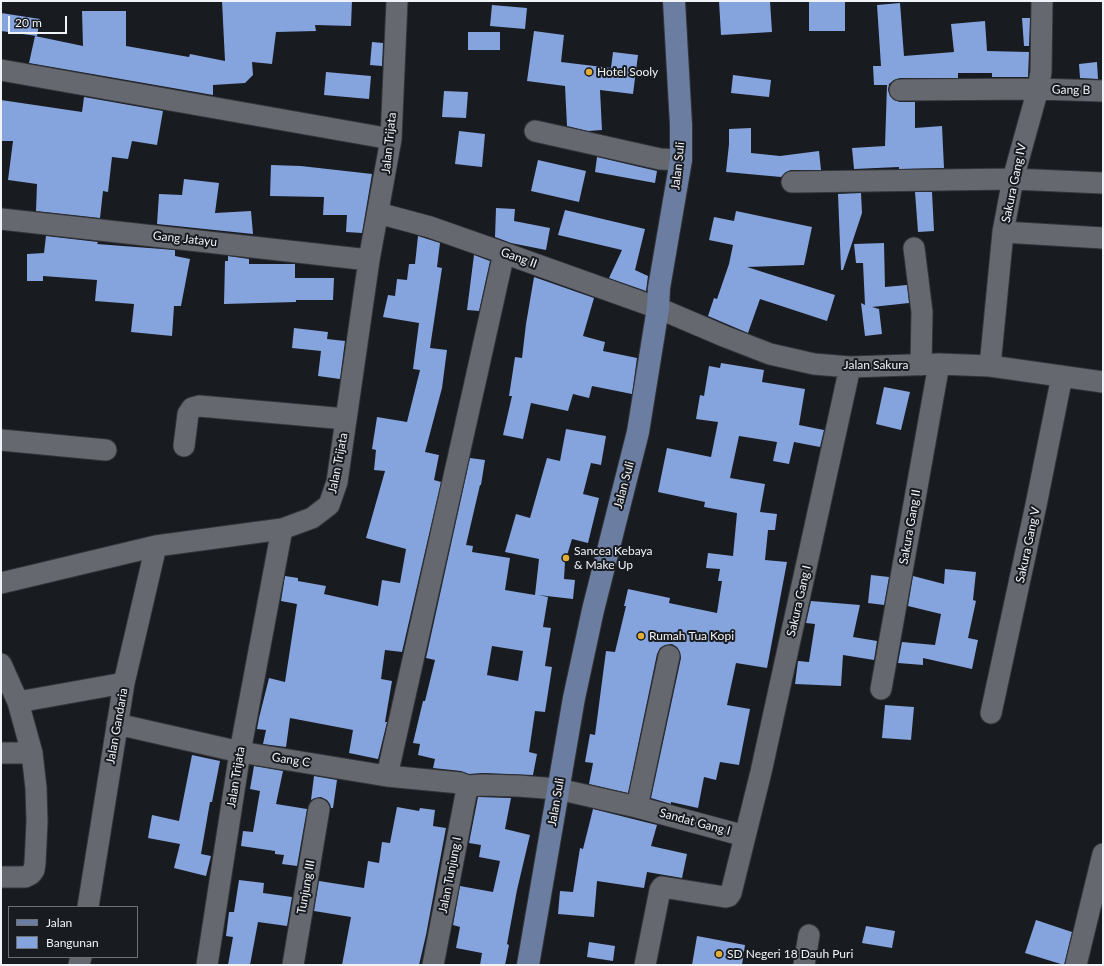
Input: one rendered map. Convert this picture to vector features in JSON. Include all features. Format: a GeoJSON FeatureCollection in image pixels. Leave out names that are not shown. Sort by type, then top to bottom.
{"type":"FeatureCollection","features":[{"type":"Feature","properties":{"kind":"main road","name":"Jalan Suli"},"geometry":{"type":"LineString","coordinates":[[528,965],[574,698],[593,610],[638,432],[658,308],[659,288],[681,160],[681,125],[674,1]]}},
{"type":"Feature","properties":{"kind":"street","name":"Jalan Trijata"},"geometry":{"type":"LineString","coordinates":[[207,965],[240,752],[282,529],[312,518],[329,505],[337,482],[369,260],[391,139],[397,1]]}},
{"type":"Feature","properties":{"kind":"street","name":"Sakura Gang IV"},"geometry":{"type":"LineString","coordinates":[[990,366],[1003,232],[1013,179],[1038,89],[1041,72],[1042,1]]}},
{"type":"Feature","properties":{"kind":"street"},"geometry":{"type":"LineString","coordinates":[[1,70],[391,139]]}},
{"type":"Feature","properties":{"kind":"street","name":"Gang B"},"geometry":{"type":"LineString","coordinates":[[900,90],[1103,90]]}},
{"type":"Feature","properties":{"kind":"street"},"geometry":{"type":"LineString","coordinates":[[535,131],[660,159],[681,160]]}},
{"type":"Feature","properties":{"kind":"street"},"geometry":{"type":"LineString","coordinates":[[792,182],[1013,179],[1103,183]]}},
{"type":"Feature","properties":{"kind":"street","name":"Gang II"},"geometry":{"type":"LineString","coordinates":[[378,213],[430,227],[658,308]]}},
{"type":"Feature","properties":{"kind":"street","name":"Gang Jatayu"},"geometry":{"type":"LineString","coordinates":[[1,219],[369,260]]}},
{"type":"Feature","properties":{"kind":"street"},"geometry":{"type":"LineString","coordinates":[[1003,232],[1103,238]]}},
{"type":"Feature","properties":{"kind":"street","name":"Sakura Gang II"},"geometry":{"type":"LineString","coordinates":[[881,689],[930,364],[914,248]]}},
{"type":"Feature","properties":{"kind":"street"},"geometry":{"type":"LineString","coordinates":[[387,776],[504,253]]}},
{"type":"Feature","properties":{"kind":"street","name":"Jalan Sakura"},"geometry":{"type":"LineString","coordinates":[[658,308],[770,354],[814,364],[850,366],[930,364],[990,366],[1103,382]]}},
{"type":"Feature","properties":{"kind":"street","name":"Sakura Gang I"},"geometry":{"type":"LineString","coordinates":[[745,836],[776,704],[850,366]]}},
{"type":"Feature","properties":{"kind":"street","name":"Sakura Gang V"},"geometry":{"type":"LineString","coordinates":[[991,713],[1062,376]]}},
{"type":"Feature","properties":{"kind":"street"},"geometry":{"type":"LineString","coordinates":[[184,446],[188,414],[192,408],[199,406],[346,419]]}},
{"type":"Feature","properties":{"kind":"street"},"geometry":{"type":"LineString","coordinates":[[1,440],[106,450]]}},
{"type":"Feature","properties":{"kind":"street"},"geometry":{"type":"LineString","coordinates":[[1,583],[156,546],[282,529]]}},
{"type":"Feature","properties":{"kind":"street","name":"Jalan Gandaria"},"geometry":{"type":"LineString","coordinates":[[88,906],[124,683],[156,546]]}},
{"type":"Feature","properties":{"kind":"street"},"geometry":{"type":"LineString","coordinates":[[637,807],[669,656]]}},
{"type":"Feature","properties":{"kind":"street"},"geometry":{"type":"LineString","coordinates":[[1,664],[18,702],[32,753],[37,822],[34,870],[31,874],[25,877],[1,877]]}},
{"type":"Feature","properties":{"kind":"street"},"geometry":{"type":"LineString","coordinates":[[18,702],[124,683]]}},
{"type":"Feature","properties":{"kind":"street","name":"Gang C"},"geometry":{"type":"LineString","coordinates":[[117,724],[240,752],[387,776],[460,783],[467,786],[518,786],[558,789]]}},
{"type":"Feature","properties":{"kind":"street"},"geometry":{"type":"LineString","coordinates":[[1,753],[32,753]]}},
{"type":"Feature","properties":{"kind":"street","name":"Jalan Tunjung I"},"geometry":{"type":"LineString","coordinates":[[432,965],[467,786]]}},
{"type":"Feature","properties":{"kind":"street","name":"Sandat Gang I"},"geometry":{"type":"LineString","coordinates":[[558,789],[637,807],[745,836],[729,896],[726,897],[662,887],[660,890],[645,965]]}},
{"type":"Feature","properties":{"kind":"street","name":"Tunjung III"},"geometry":{"type":"LineString","coordinates":[[292,965],[319,809]]}},
{"type":"Feature","properties":{"kind":"street"},"geometry":{"type":"LineString","coordinates":[[1076,965],[1097,907],[1103,854]]}},
{"type":"Feature","properties":{"kind":"street"},"geometry":{"type":"LineString","coordinates":[[804,965],[809,935]]}},
{"type":"Feature","properties":{"kind":"building"},"geometry":{"type":"Polygon","coordinates":[[[222,1],[352,1],[351,26],[315,25],[316,31],[276,32],[272,64],[252,62],[253,75],[245,83],[213,85],[213,95],[29,63],[35,36],[83,46],[82,11],[126,11],[126,46],[189,57],[190,54],[225,61],[222,1]]]}},
{"type":"Feature","properties":{"kind":"building"},"geometry":{"type":"Polygon","coordinates":[[[719,1],[770,1],[772,32],[721,35],[719,1]]]}},
{"type":"Feature","properties":{"kind":"building"},"geometry":{"type":"Polygon","coordinates":[[[809,1],[845,1],[845,31],[809,31],[809,1]]]}},
{"type":"Feature","properties":{"kind":"building"},"geometry":{"type":"Polygon","coordinates":[[[900,3],[904,56],[954,52],[951,24],[985,21],[987,51],[1029,52],[1028,77],[992,77],[992,73],[958,73],[958,78],[900,78],[894,80],[889,84],[888,90],[890,96],[894,100],[900,102],[915,102],[915,128],[942,126],[944,168],[899,169],[899,167],[854,169],[852,148],[885,146],[887,85],[874,85],[873,66],[881,66],[877,5],[900,3]]]}},
{"type":"Feature","properties":{"kind":"building"},"geometry":{"type":"Polygon","coordinates":[[[492,5],[527,8],[525,29],[490,26],[492,5]]]}},
{"type":"Feature","properties":{"kind":"building"},"geometry":{"type":"Polygon","coordinates":[[[1,13],[40,19],[37,36],[1,31],[1,13]]]}},
{"type":"Feature","properties":{"kind":"building"},"geometry":{"type":"Polygon","coordinates":[[[1022,18],[1030,18],[1029,46],[1024,46],[1022,18]]]}},
{"type":"Feature","properties":{"kind":"building"},"geometry":{"type":"Polygon","coordinates":[[[534,31],[564,35],[561,62],[611,68],[613,52],[638,55],[633,94],[600,90],[602,130],[588,131],[567,126],[565,86],[527,81],[534,31]]]}},
{"type":"Feature","properties":{"kind":"building"},"geometry":{"type":"Polygon","coordinates":[[[468,32],[500,32],[500,50],[468,50],[468,32]]]}},
{"type":"Feature","properties":{"kind":"building"},"geometry":{"type":"Polygon","coordinates":[[[372,42],[383,43],[382,66],[370,65],[372,42]]]}},
{"type":"Feature","properties":{"kind":"building"},"geometry":{"type":"Polygon","coordinates":[[[1097,62],[1098,79],[1080,78],[1079,64],[1097,62]]]}},
{"type":"Feature","properties":{"kind":"building"},"geometry":{"type":"Polygon","coordinates":[[[326,72],[371,76],[369,99],[324,95],[326,72]]]}},
{"type":"Feature","properties":{"kind":"building"},"geometry":{"type":"Polygon","coordinates":[[[733,75],[771,80],[769,97],[731,93],[733,75]]]}},
{"type":"Feature","properties":{"kind":"building"},"geometry":{"type":"Polygon","coordinates":[[[444,91],[468,92],[466,118],[442,117],[444,91]]]}},
{"type":"Feature","properties":{"kind":"building"},"geometry":{"type":"Polygon","coordinates":[[[84,97],[163,111],[157,145],[132,141],[128,159],[112,157],[108,192],[103,191],[100,218],[36,211],[37,184],[8,180],[13,141],[1,141],[1,100],[82,112],[84,97]]]}},
{"type":"Feature","properties":{"kind":"building"},"geometry":{"type":"Polygon","coordinates":[[[751,128],[751,153],[780,156],[819,151],[821,170],[791,170],[786,172],[781,177],[726,172],[729,129],[751,128]]]}},
{"type":"Feature","properties":{"kind":"building"},"geometry":{"type":"Polygon","coordinates":[[[459,131],[485,134],[482,167],[455,164],[459,131]]]}},
{"type":"Feature","properties":{"kind":"building"},"geometry":{"type":"Polygon","coordinates":[[[597,157],[657,171],[655,183],[595,172],[597,157]]]}},
{"type":"Feature","properties":{"kind":"building"},"geometry":{"type":"Polygon","coordinates":[[[538,160],[586,171],[579,202],[531,191],[538,160]]]}},
{"type":"Feature","properties":{"kind":"building"},"geometry":{"type":"Polygon","coordinates":[[[271,165],[301,166],[372,174],[362,233],[346,232],[347,215],[323,215],[324,197],[270,196],[271,165]]]}},
{"type":"Feature","properties":{"kind":"building"},"geometry":{"type":"Polygon","coordinates":[[[184,179],[219,183],[215,213],[251,211],[253,234],[157,224],[159,194],[182,195],[184,179]]]}},
{"type":"Feature","properties":{"kind":"building"},"geometry":{"type":"Polygon","coordinates":[[[915,192],[932,192],[934,231],[918,232],[915,192]]]}},
{"type":"Feature","properties":{"kind":"building"},"geometry":{"type":"Polygon","coordinates":[[[861,193],[862,213],[843,270],[841,270],[838,194],[861,193]]]}},
{"type":"Feature","properties":{"kind":"building"},"geometry":{"type":"Polygon","coordinates":[[[496,208],[515,209],[514,221],[550,228],[546,250],[511,243],[495,237],[496,208]]]}},
{"type":"Feature","properties":{"kind":"building"},"geometry":{"type":"Polygon","coordinates":[[[565,210],[645,229],[635,270],[648,276],[646,291],[609,278],[622,250],[558,235],[565,210]]]}},
{"type":"Feature","properties":{"kind":"building"},"geometry":{"type":"Polygon","coordinates":[[[736,211],[812,227],[804,265],[747,267],[835,295],[827,321],[760,299],[748,333],[708,316],[714,298],[717,299],[729,264],[733,245],[709,240],[714,217],[734,221],[736,211]]]}},
{"type":"Feature","properties":{"kind":"building"},"geometry":{"type":"Polygon","coordinates":[[[46,236],[98,242],[97,244],[175,250],[175,256],[190,259],[181,306],[174,306],[172,336],[131,332],[134,304],[95,301],[97,280],[43,276],[43,281],[27,281],[27,254],[44,253],[46,236]]]}},
{"type":"Feature","properties":{"kind":"building"},"geometry":{"type":"Polygon","coordinates":[[[418,236],[440,243],[437,267],[442,268],[430,348],[447,350],[442,388],[425,452],[439,455],[434,480],[441,482],[402,652],[385,650],[381,679],[392,681],[385,722],[387,722],[378,759],[349,753],[353,730],[290,718],[286,747],[263,744],[266,730],[257,729],[259,718],[269,678],[285,682],[297,604],[281,601],[285,576],[298,578],[298,581],[326,586],[324,594],[378,606],[382,580],[400,583],[406,549],[366,538],[385,471],[374,470],[376,450],[372,449],[377,417],[407,422],[420,370],[413,369],[419,323],[383,317],[388,295],[395,296],[397,279],[407,280],[409,264],[415,264],[418,236]]]}},
{"type":"Feature","properties":{"kind":"building"},"geometry":{"type":"Polygon","coordinates":[[[884,243],[885,287],[907,285],[909,303],[872,307],[879,309],[882,334],[865,336],[861,303],[865,305],[863,263],[856,263],[854,244],[884,243]]]}},
{"type":"Feature","properties":{"kind":"building"},"geometry":{"type":"Polygon","coordinates":[[[474,255],[490,261],[479,311],[467,310],[474,255]]]}},
{"type":"Feature","properties":{"kind":"building"},"geometry":{"type":"Polygon","coordinates":[[[228,256],[249,259],[249,264],[295,264],[295,278],[334,278],[333,300],[296,300],[296,302],[224,304],[225,261],[228,261],[228,256]]]}},
{"type":"Feature","properties":{"kind":"building"},"geometry":{"type":"Polygon","coordinates":[[[534,277],[594,298],[583,336],[605,342],[603,351],[637,358],[632,394],[592,386],[589,398],[573,394],[568,411],[531,403],[523,439],[503,435],[512,396],[509,396],[515,357],[522,358],[534,277]]]}},
{"type":"Feature","properties":{"kind":"building"},"geometry":{"type":"Polygon","coordinates":[[[294,328],[328,332],[327,339],[345,341],[340,379],[318,376],[321,351],[292,348],[294,328]]]}},
{"type":"Feature","properties":{"kind":"building"},"geometry":{"type":"Polygon","coordinates":[[[721,363],[764,370],[762,382],[805,389],[799,425],[824,430],[820,447],[794,442],[789,464],[773,461],[777,442],[739,436],[730,478],[765,484],[760,512],[777,514],[775,530],[768,530],[765,560],[787,562],[767,668],[736,663],[727,705],[750,709],[739,765],[720,762],[716,780],[704,777],[698,808],[671,802],[671,804],[651,798],[681,658],[677,647],[672,644],[665,645],[660,648],[657,654],[628,793],[589,784],[593,763],[585,762],[590,734],[595,735],[606,651],[615,652],[626,606],[624,606],[628,589],[670,598],[669,603],[717,613],[722,581],[718,581],[720,569],[706,568],[708,553],[733,556],[737,513],[704,507],[705,502],[658,492],[667,448],[711,457],[718,422],[696,419],[700,395],[704,396],[709,366],[720,368],[721,363]]]}},
{"type":"Feature","properties":{"kind":"building"},"geometry":{"type":"Polygon","coordinates":[[[884,387],[910,392],[901,430],[876,424],[884,387]]]}},
{"type":"Feature","properties":{"kind":"building"},"geometry":{"type":"Polygon","coordinates":[[[566,429],[606,436],[601,465],[591,463],[583,494],[599,498],[588,543],[572,539],[565,562],[564,579],[575,580],[573,599],[538,595],[548,597],[543,627],[551,628],[545,666],[552,667],[545,712],[535,711],[529,752],[537,754],[533,775],[483,773],[469,774],[461,771],[433,768],[435,759],[418,755],[420,744],[413,743],[435,660],[426,658],[470,458],[485,460],[481,485],[466,545],[473,546],[472,552],[510,558],[505,590],[535,595],[539,559],[505,552],[516,514],[530,518],[547,458],[560,461],[566,429]],[[492,646],[487,675],[518,681],[523,651],[492,646]]]}},
{"type":"Feature","properties":{"kind":"building"},"geometry":{"type":"Polygon","coordinates":[[[945,569],[976,572],[973,600],[976,601],[968,638],[978,640],[972,669],[923,658],[923,665],[898,663],[902,642],[935,645],[941,614],[908,606],[913,576],[944,584],[945,569]]]}},
{"type":"Feature","properties":{"kind":"building"},"geometry":{"type":"Polygon","coordinates":[[[871,575],[889,577],[884,605],[868,603],[871,575]]]}},
{"type":"Feature","properties":{"kind":"building"},"geometry":{"type":"Polygon","coordinates":[[[811,601],[860,605],[853,637],[877,641],[874,660],[843,655],[841,686],[795,684],[798,661],[809,662],[815,624],[806,623],[811,601]]]}},
{"type":"Feature","properties":{"kind":"building"},"geometry":{"type":"Polygon","coordinates":[[[885,705],[914,707],[911,740],[882,738],[885,705]]]}},
{"type":"Feature","properties":{"kind":"building"},"geometry":{"type":"Polygon","coordinates":[[[192,755],[220,761],[212,802],[210,802],[201,854],[211,856],[206,876],[174,868],[180,844],[148,838],[152,815],[179,821],[192,755]]]}},
{"type":"Feature","properties":{"kind":"building"},"geometry":{"type":"Polygon","coordinates":[[[254,766],[283,771],[276,804],[307,809],[297,866],[282,864],[284,855],[275,854],[275,851],[241,846],[243,831],[253,832],[260,791],[250,789],[254,766]]]}},
{"type":"Feature","properties":{"kind":"building"},"geometry":{"type":"Polygon","coordinates":[[[314,776],[337,780],[333,808],[331,808],[327,800],[321,797],[311,800],[314,776]]]}},
{"type":"Feature","properties":{"kind":"building"},"geometry":{"type":"Polygon","coordinates":[[[478,797],[511,798],[505,829],[530,835],[517,890],[507,944],[509,945],[505,965],[480,965],[482,953],[456,948],[460,927],[453,925],[460,886],[493,892],[500,861],[479,857],[481,845],[469,843],[478,797]]]}},
{"type":"Feature","properties":{"kind":"building"},"geometry":{"type":"Polygon","coordinates":[[[397,807],[419,811],[420,808],[435,810],[433,826],[446,828],[419,965],[342,965],[351,917],[314,911],[319,881],[364,888],[368,861],[379,863],[382,842],[390,843],[397,807]]]}},
{"type":"Feature","properties":{"kind":"building"},"geometry":{"type":"Polygon","coordinates":[[[593,809],[657,825],[651,846],[687,854],[682,878],[647,872],[644,888],[597,881],[594,917],[558,914],[560,891],[573,892],[580,848],[583,849],[593,809]]]}},
{"type":"Feature","properties":{"kind":"building"},"geometry":{"type":"Polygon","coordinates":[[[239,880],[264,883],[263,893],[292,897],[287,926],[258,922],[250,965],[228,965],[233,937],[226,936],[229,912],[234,912],[239,880]]]}},
{"type":"Feature","properties":{"kind":"building"},"geometry":{"type":"Polygon","coordinates":[[[1036,920],[1072,932],[1064,965],[1025,953],[1036,920]]]}},
{"type":"Feature","properties":{"kind":"building"},"geometry":{"type":"Polygon","coordinates":[[[866,926],[895,931],[892,948],[862,943],[866,926]]]}},
{"type":"Feature","properties":{"kind":"building","name":"SD Negeri 18 Dauh Puri"},"geometry":{"type":"Polygon","coordinates":[[[697,936],[745,945],[742,965],[692,965],[697,936]]]}},
{"type":"Feature","properties":{"kind":"building"},"geometry":{"type":"Polygon","coordinates":[[[589,942],[615,946],[613,961],[587,957],[589,942]]]}},
{"type":"Feature","properties":{"kind":"place","name":"Hotel Sooly"},"geometry":{"type":"Point","coordinates":[589,72]}},
{"type":"Feature","properties":{"kind":"place","name":"Sancea Kebaya & Make Up"},"geometry":{"type":"Point","coordinates":[566,558]}},
{"type":"Feature","properties":{"kind":"place","name":"Rumah Tua Kopi"},"geometry":{"type":"Point","coordinates":[641,636]}},
{"type":"Feature","properties":{"kind":"place","name":"SD Negeri 18 Dauh Puri"},"geometry":{"type":"Point","coordinates":[719,954]}}]}
